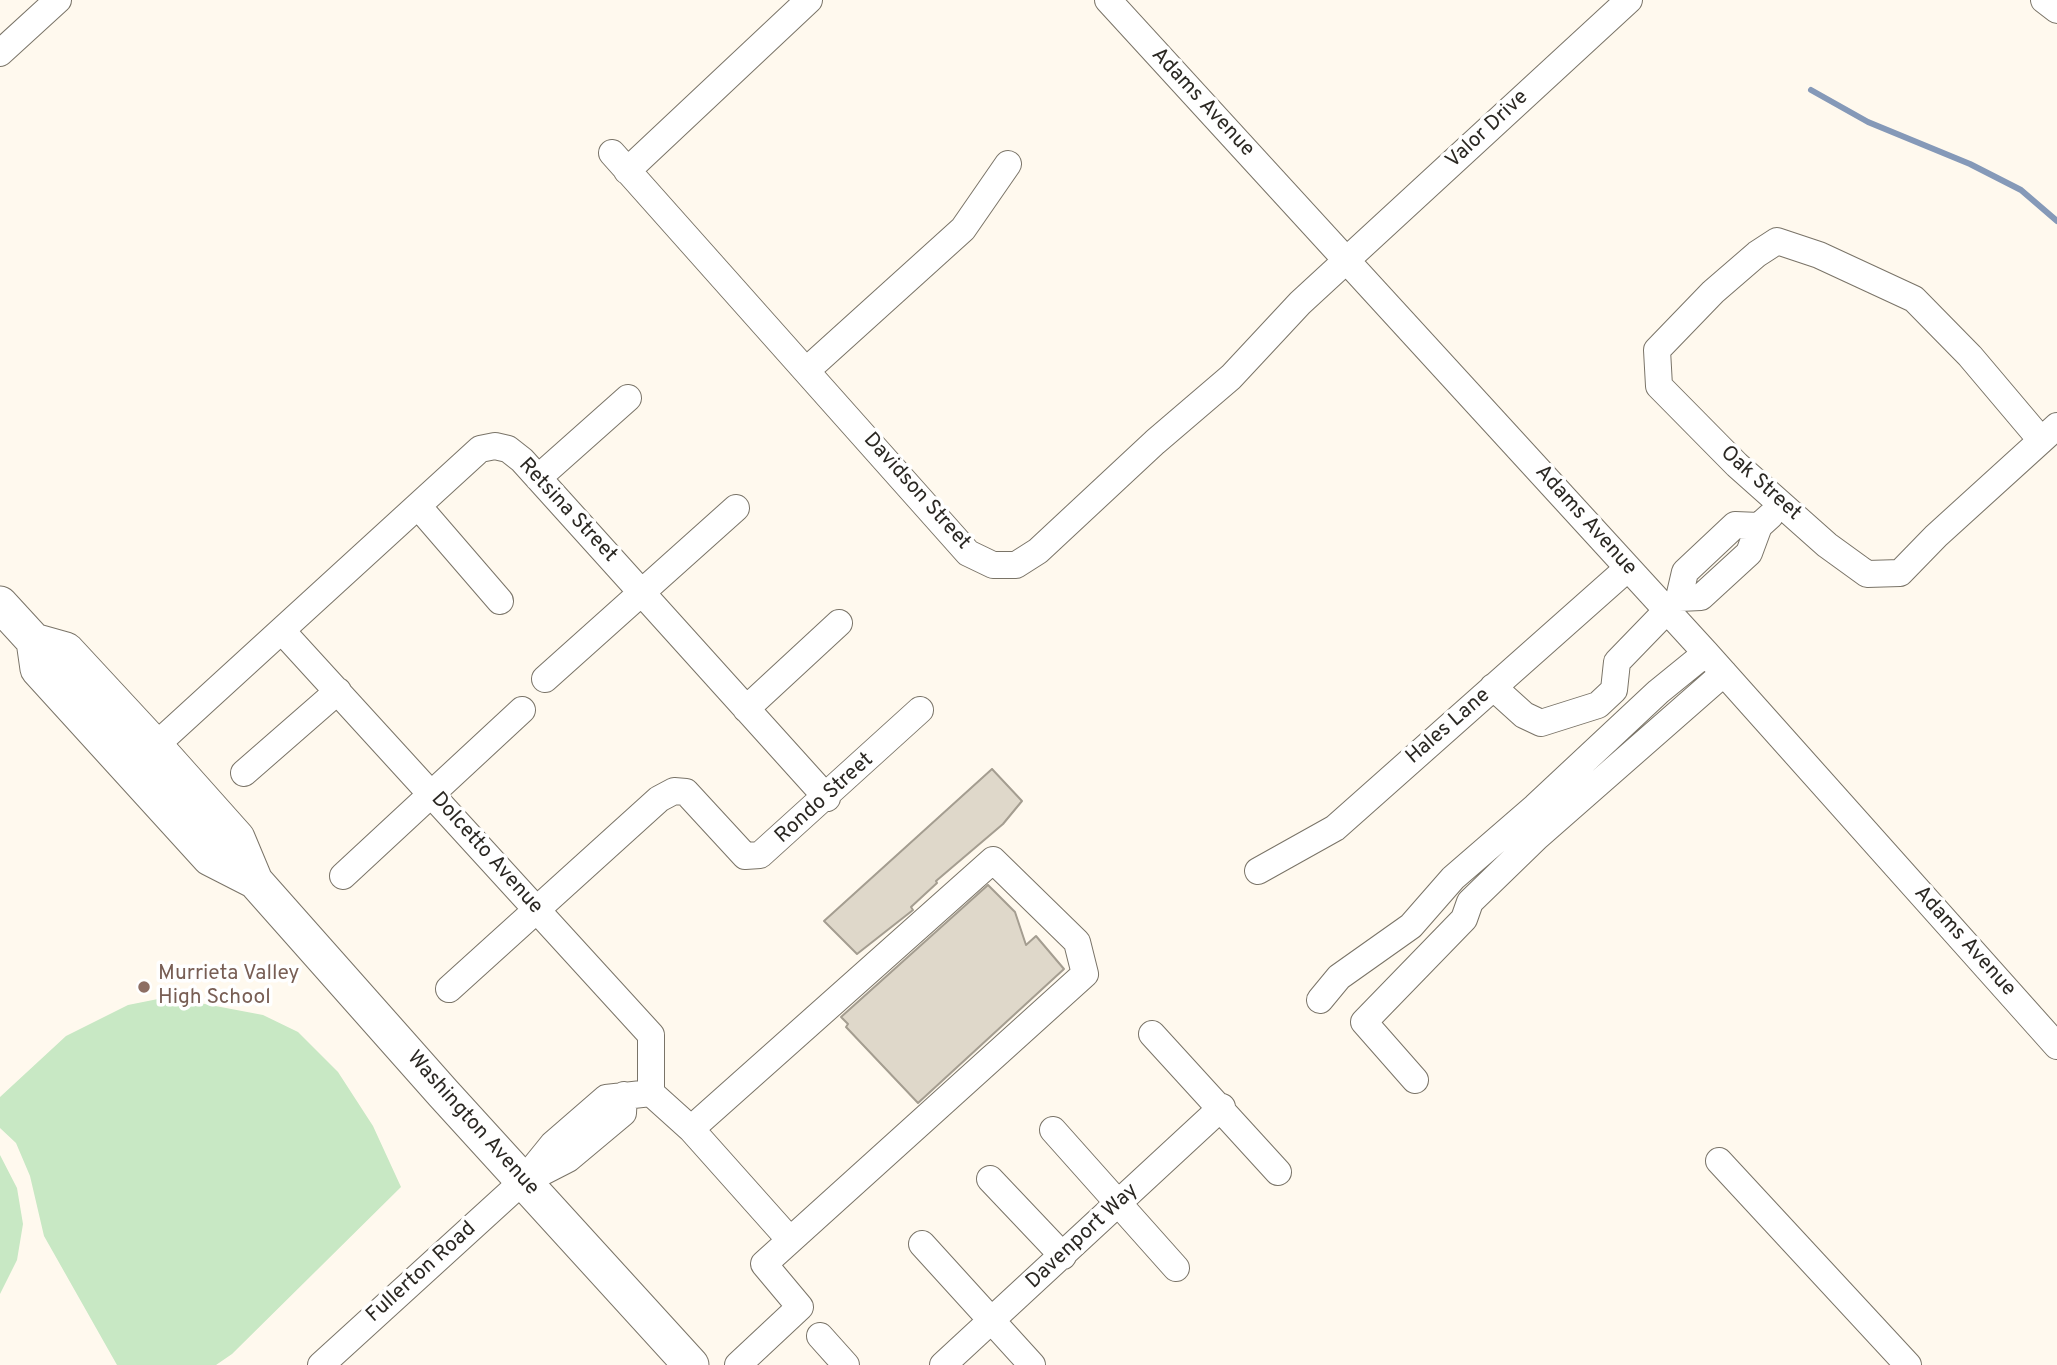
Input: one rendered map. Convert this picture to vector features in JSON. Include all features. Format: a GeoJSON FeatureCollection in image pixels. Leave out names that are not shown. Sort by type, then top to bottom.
{"type":"FeatureCollection","features":[{"type":"Feature","properties":{"kind":"main road","name":"Washington Avenue"},"geometry":{"type":"LineString","coordinates":[[0,604],[34,641],[66,650],[155,746],[237,838],[255,881],[691,1365]]}},
{"type":"Feature","properties":{"kind":"main road","name":"Washington Avenue"},"geometry":{"type":"LineString","coordinates":[[34,641],[38,669],[210,858],[255,881]]}},
{"type":"Feature","properties":{"kind":"street"},"geometry":{"type":"LineString","coordinates":[[0,53],[58,0]]}},
{"type":"Feature","properties":{"kind":"street","name":"Davidson Street"},"geometry":{"type":"LineString","coordinates":[[809,0],[620,162],[968,553],[993,565],[1016,565],[1038,551],[1155,442],[1231,377],[1300,303],[1347,260]]}},
{"type":"Feature","properties":{"kind":"street","name":"Adams Avenue"},"geometry":{"type":"LineString","coordinates":[[1108,0],[1628,568],[1673,605],[1706,653],[2057,1046]]}},
{"type":"Feature","properties":{"kind":"street","name":"Valor Drive"},"geometry":{"type":"LineString","coordinates":[[1347,260],[1629,0]]}},
{"type":"Feature","properties":{"kind":"street"},"geometry":{"type":"LineString","coordinates":[[2044,0],[2057,10]]}},
{"type":"Feature","properties":{"kind":"street"},"geometry":{"type":"LineString","coordinates":[[807,370],[962,229],[1008,164]]}},
{"type":"Feature","properties":{"kind":"street","name":"Oak Street"},"geometry":{"type":"LineString","coordinates":[[1777,241],[1819,255],[1914,299],[2049,433],[1900,573],[1867,575],[1827,545],[1737,466],[1659,386],[1657,350],[1713,292],[1757,254],[1777,241]]}},
{"type":"Feature","properties":{"kind":"street"},"geometry":{"type":"LineString","coordinates":[[538,478],[628,398]]}},
{"type":"Feature","properties":{"kind":"street","name":"Retsina Street"},"geometry":{"type":"LineString","coordinates":[[155,746],[480,449],[495,446],[508,449],[538,478],[827,798]]}},
{"type":"Feature","properties":{"kind":"street"},"geometry":{"type":"LineString","coordinates":[[1673,605],[1701,597],[1749,553],[1759,526],[1783,504]]}},
{"type":"Feature","properties":{"kind":"street"},"geometry":{"type":"LineString","coordinates":[[418,506],[500,601]]}},
{"type":"Feature","properties":{"kind":"street"},"geometry":{"type":"LineString","coordinates":[[545,679],[736,508]]}},
{"type":"Feature","properties":{"kind":"street"},"geometry":{"type":"LineString","coordinates":[[1493,687],[1534,722],[1546,722],[1598,705],[1614,690],[1617,662],[1673,605],[1685,572],[1735,525],[1759,526]]}},
{"type":"Feature","properties":{"kind":"street"},"geometry":{"type":"LineString","coordinates":[[1712,547],[1732,568]]}},
{"type":"Feature","properties":{"kind":"street","name":"Hales Lane"},"geometry":{"type":"LineString","coordinates":[[1258,871],[1335,828],[1628,568]]}},
{"type":"Feature","properties":{"kind":"street"},"geometry":{"type":"LineString","coordinates":[[747,709],[839,623]]}},
{"type":"Feature","properties":{"kind":"street","name":"Dolcetto Avenue"},"geometry":{"type":"LineString","coordinates":[[282,631],[651,1035],[651,1093]]}},
{"type":"Feature","properties":{"kind":"street"},"geometry":{"type":"LineString","coordinates":[[1320,1000],[1339,977],[1411,926],[1453,878],[1535,807],[1658,692],[1706,653]]}},
{"type":"Feature","properties":{"kind":"street"},"geometry":{"type":"LineString","coordinates":[[1415,1080],[1364,1021],[1464,919],[1470,902],[1537,838],[1724,673]]}},
{"type":"Feature","properties":{"kind":"street"},"geometry":{"type":"LineString","coordinates":[[243,773],[338,691]]}},
{"type":"Feature","properties":{"kind":"street"},"geometry":{"type":"LineString","coordinates":[[343,876],[522,710]]}},
{"type":"Feature","properties":{"kind":"street","name":"Rondo Street"},"geometry":{"type":"LineString","coordinates":[[536,909],[659,799],[674,792],[686,792],[745,856],[760,855],[774,846],[827,798],[920,710]]}},
{"type":"Feature","properties":{"kind":"street"},"geometry":{"type":"LineString","coordinates":[[691,1129],[993,860],[1077,942],[1085,974],[764,1264],[800,1307],[738,1365]]}},
{"type":"Feature","properties":{"kind":"street"},"geometry":{"type":"LineString","coordinates":[[450,989],[536,909]]}},
{"type":"Feature","properties":{"kind":"street"},"geometry":{"type":"LineString","coordinates":[[1152,1034],[1222,1107],[1278,1172]]}},
{"type":"Feature","properties":{"kind":"street"},"geometry":{"type":"LineString","coordinates":[[651,1093],[691,1129],[790,1240]]}},
{"type":"Feature","properties":{"kind":"street","name":"Fullerton Road"},"geometry":{"type":"LineString","coordinates":[[321,1365],[523,1181],[553,1144],[606,1098],[651,1093]]}},
{"type":"Feature","properties":{"kind":"street","name":"Davenport Way"},"geometry":{"type":"LineString","coordinates":[[943,1365],[1222,1107]]}},
{"type":"Feature","properties":{"kind":"street"},"geometry":{"type":"LineString","coordinates":[[1053,1130],[1176,1268]]}},
{"type":"Feature","properties":{"kind":"street"},"geometry":{"type":"LineString","coordinates":[[1719,1161],[1908,1365]]}},
{"type":"Feature","properties":{"kind":"street"},"geometry":{"type":"LineString","coordinates":[[990,1179],[1063,1256]]}},
{"type":"Feature","properties":{"kind":"street"},"geometry":{"type":"LineString","coordinates":[[922,1244],[1032,1365]]}},
{"type":"Feature","properties":{"kind":"street"},"geometry":{"type":"LineString","coordinates":[[820,1336],[846,1365]]}},
{"type":"Feature","properties":{"kind":"green space"},"geometry":{"type":"Polygon","coordinates":[[[168,997],[263,1015],[298,1032],[338,1072],[373,1126],[401,1187],[232,1354],[216,1365],[117,1365],[44,1236],[30,1176],[16,1143],[0,1128],[0,1097],[66,1036],[128,1005],[168,997]]]}},
{"type":"Feature","properties":{"kind":"green space"},"geometry":{"type":"Polygon","coordinates":[[[0,1155],[17,1188],[23,1224],[17,1260],[0,1294],[0,1155]]]}},
{"type":"Feature","properties":{"kind":"building"},"geometry":{"type":"Polygon","coordinates":[[[992,769],[1022,801],[1003,824],[936,881],[937,883],[911,907],[913,910],[857,954],[824,921],[992,769]]]}},
{"type":"Feature","properties":{"kind":"building"},"geometry":{"type":"Polygon","coordinates":[[[988,885],[1015,912],[1026,945],[1036,936],[1064,969],[918,1103],[846,1027],[848,1024],[841,1017],[988,885]]]}},
{"type":"Feature","properties":{"kind":"waterway"},"geometry":{"type":"LineString","coordinates":[[1811,90],[1868,122],[1970,164],[2021,190],[2057,221]]}},
{"type":"Feature","properties":{"kind":"place","name":"Murrieta Valley High School"},"geometry":{"type":"Point","coordinates":[144,987]}}]}
